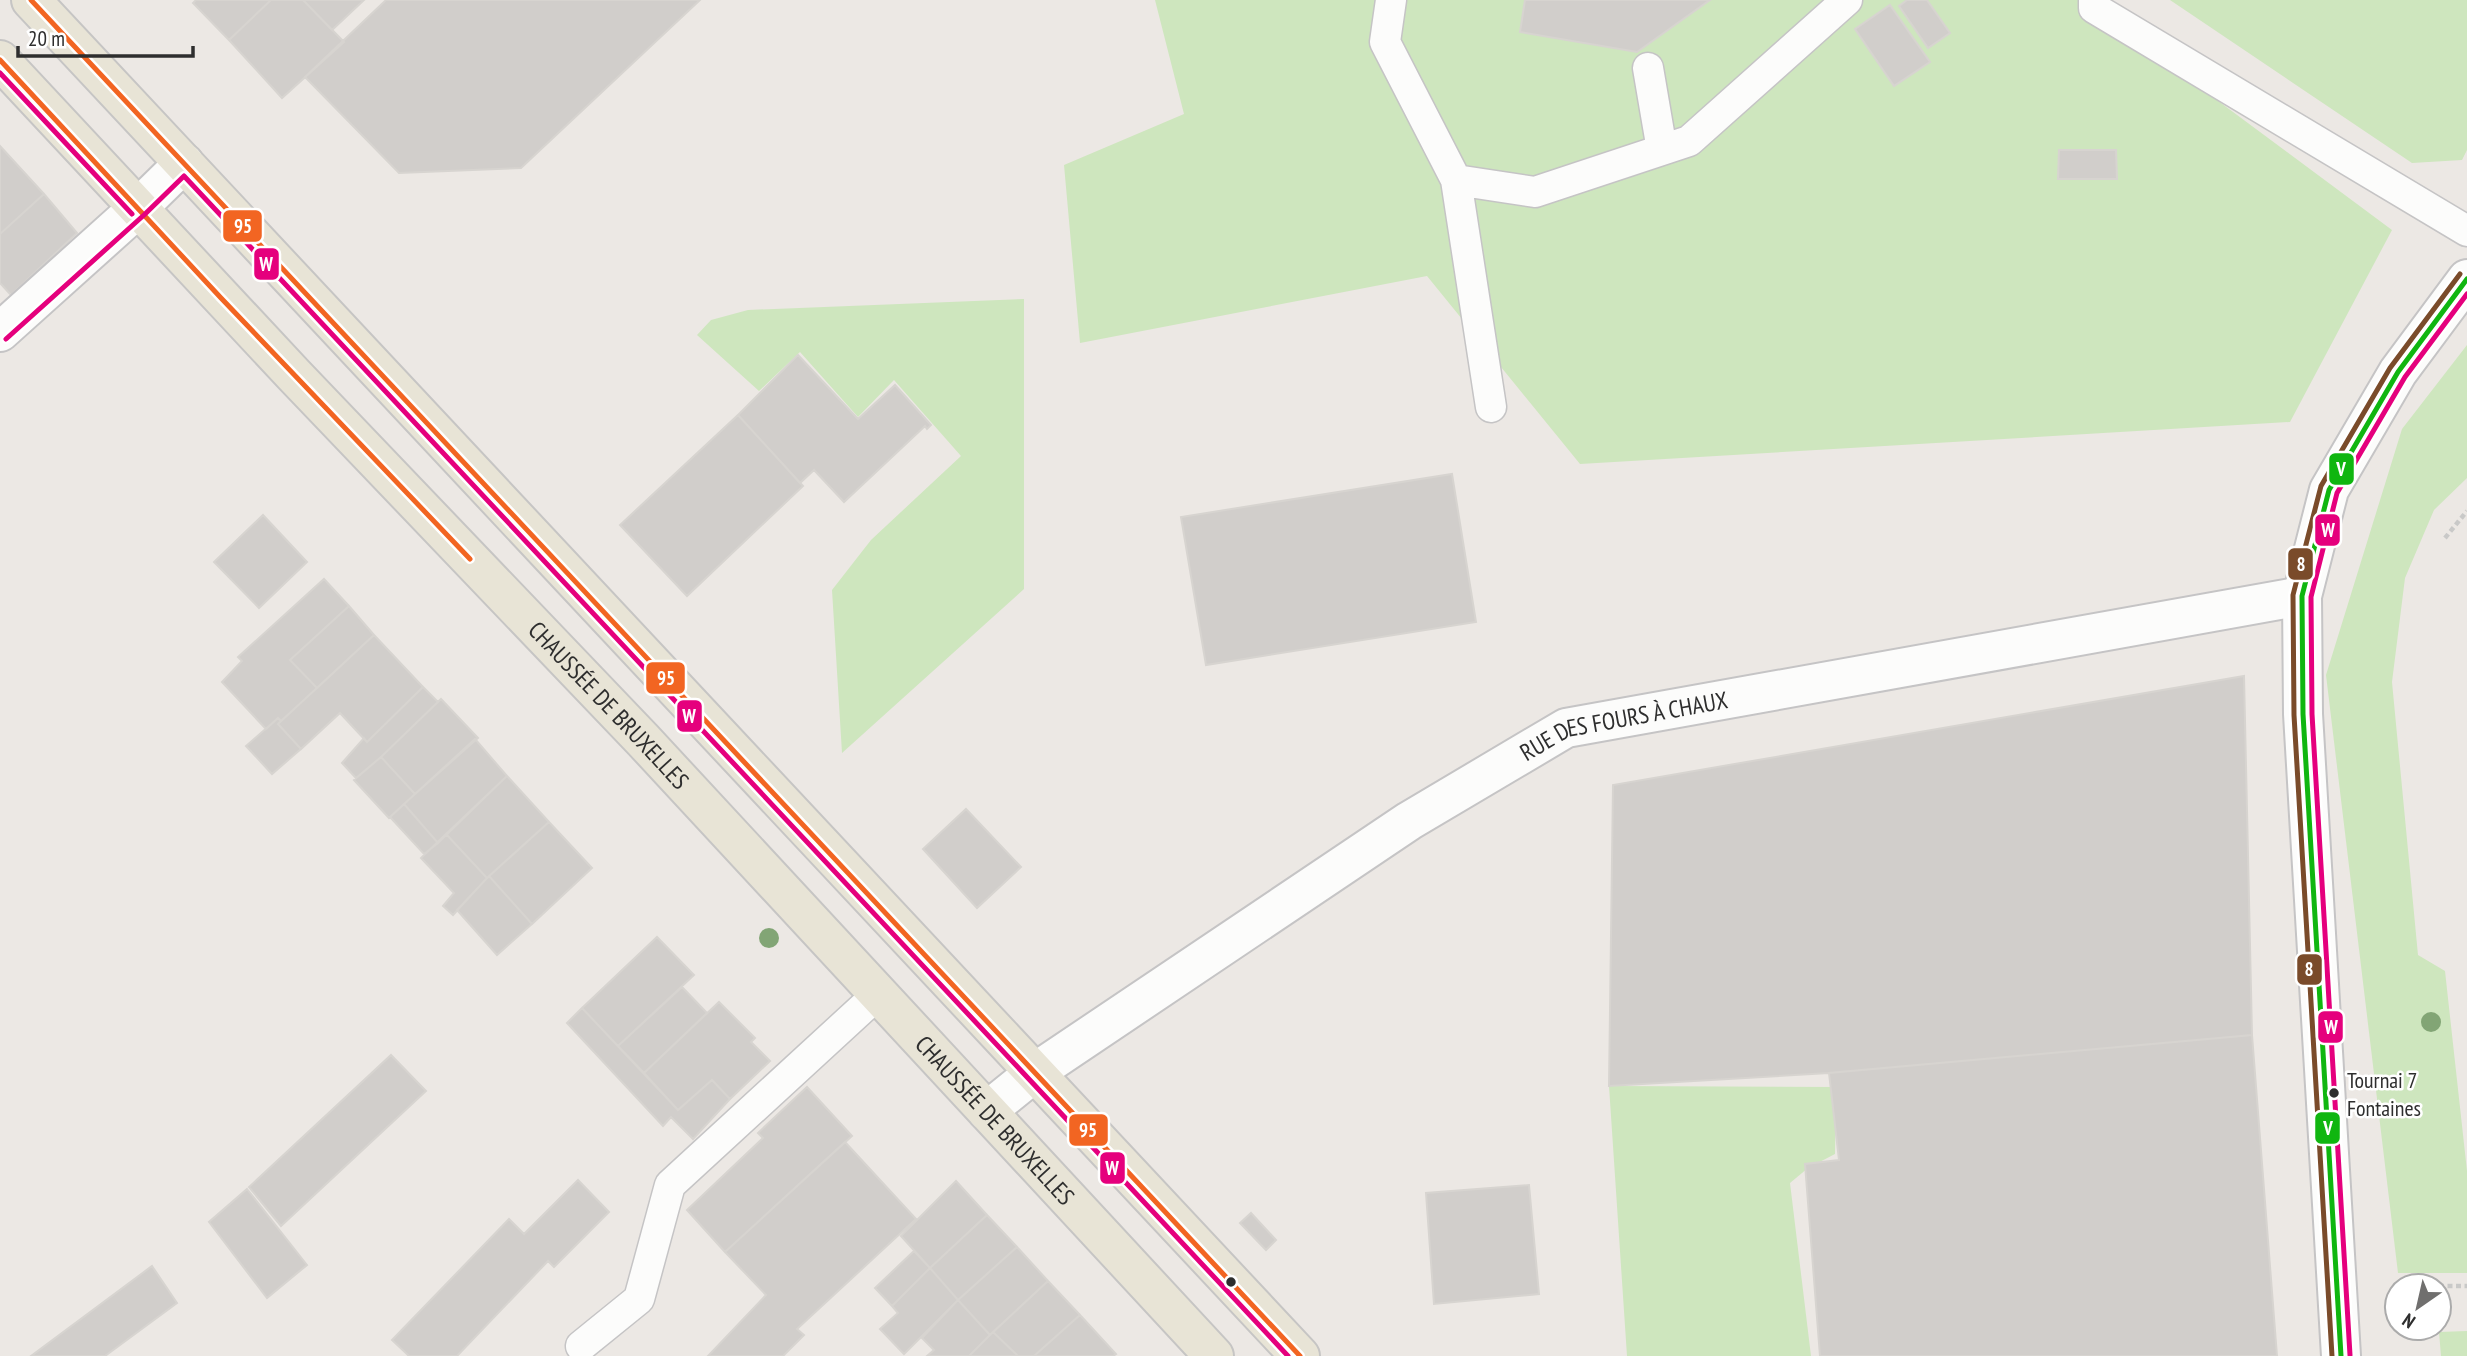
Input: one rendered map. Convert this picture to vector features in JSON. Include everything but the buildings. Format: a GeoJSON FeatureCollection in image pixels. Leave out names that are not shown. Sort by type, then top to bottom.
{"type":"FeatureCollection","features":[{"type":"Feature","properties":{"kind":"main road"},"geometry":{"type":"LineString","coordinates":[[31,0],[1300,1356]]}},
{"type":"Feature","properties":{"kind":"main road","name":"CHAUSSÉE DE BRUXELLES"},"geometry":{"type":"LineString","coordinates":[[0,60],[294,376],[643,740],[1214,1356]]}},
{"type":"Feature","properties":{"kind":"street"},"geometry":{"type":"LineString","coordinates":[[0,332],[184,163]]}},
{"type":"Feature","properties":{"kind":"street"},"geometry":{"type":"LineString","coordinates":[[2341,1356],[2303,714],[2302,596],[2329,490],[2398,372],[2467,279]]}},
{"type":"Feature","properties":{"kind":"street","name":"RUE DES FOURS À CHAUX"},"geometry":{"type":"LineString","coordinates":[[987,1111],[1034,1073],[1409,821],[1566,728],[2302,596]]}},
{"type":"Feature","properties":{"kind":"lane"},"geometry":{"type":"LineString","coordinates":[[1391,0],[1385,42],[1457,180],[1491,407]]}},
{"type":"Feature","properties":{"kind":"lane"},"geometry":{"type":"LineString","coordinates":[[1457,180],[1535,192],[1689,141],[1847,0]]}},
{"type":"Feature","properties":{"kind":"lane"},"geometry":{"type":"LineString","coordinates":[[2087,3],[2467,231]]}},
{"type":"Feature","properties":{"kind":"lane"},"geometry":{"type":"LineString","coordinates":[[1648,68],[1662,150]]}},
{"type":"Feature","properties":{"kind":"lane"},"geometry":{"type":"LineString","coordinates":[[581,1346],[639,1298],[670,1185],[878,994]]}},
{"type":"Feature","properties":{"kind":"path"},"geometry":{"type":"LineString","coordinates":[[2445,538],[2467,511]]}},
{"type":"Feature","properties":{"kind":"green space"},"geometry":{"type":"Polygon","coordinates":[[[1155,0],[2082,0],[2392,230],[2290,422],[1580,464],[1427,276],[1080,343],[1064,165],[1184,114],[1155,0]]]}},
{"type":"Feature","properties":{"kind":"green space"},"geometry":{"type":"Polygon","coordinates":[[[2170,0],[2467,0],[2467,150],[2462,160],[2412,163],[2170,0]]]}},
{"type":"Feature","properties":{"kind":"green space"},"geometry":{"type":"Polygon","coordinates":[[[1024,299],[1024,589],[842,753],[832,590],[871,540],[961,456],[894,380],[858,417],[800,352],[759,391],[697,335],[711,320],[748,310],[1024,299]]]}},
{"type":"Feature","properties":{"kind":"green space"},"geometry":{"type":"Polygon","coordinates":[[[2467,345],[2467,478],[2434,510],[2405,578],[2392,682],[2418,955],[2445,971],[2467,1171],[2467,1273],[2398,1272],[2326,675],[2402,429],[2467,345]]]}},
{"type":"Feature","properties":{"kind":"green space"},"geometry":{"type":"Polygon","coordinates":[[[1609,1086],[1836,1087],[1835,1154],[1808,1168],[1790,1183],[1811,1356],[1627,1356],[1609,1086]]]}},
{"type":"Feature","properties":{"kind":"green space"},"geometry":{"type":"Polygon","coordinates":[[[2467,1331],[2467,1356],[2441,1356],[2440,1342],[2453,1342],[2453,1332],[2467,1331]]]}},
{"type":"Feature","properties":{"kind":"transit line","name":"95"},"geometry":{"type":"LineString","coordinates":[[31,0],[1300,1356]]}},
{"type":"Feature","properties":{"kind":"transit line","name":"95"},"geometry":{"type":"LineString","coordinates":[[0,60],[221,298],[470,559]]}},
{"type":"Feature","properties":{"kind":"transit line","name":"W"},"geometry":{"type":"LineString","coordinates":[[0,73],[132,214]]}},
{"type":"Feature","properties":{"kind":"transit line","name":"W"},"geometry":{"type":"LineString","coordinates":[[6,339],[184,176],[1288,1356]]}},
{"type":"Feature","properties":{"kind":"transit line","name":"8"},"geometry":{"type":"LineString","coordinates":[[2332,1356],[2294,715],[2293,595],[2321,486],[2390,368],[2460,274]]}},
{"type":"Feature","properties":{"kind":"transit line","name":"V"},"geometry":{"type":"LineString","coordinates":[[2341,1356],[2303,714],[2302,596],[2329,490],[2398,372],[2467,279]]}},
{"type":"Feature","properties":{"kind":"transit line","name":"W"},"geometry":{"type":"LineString","coordinates":[[2350,1355],[2312,714],[2311,597],[2337,493],[2405,377],[2467,294]]}},
{"type":"Feature","properties":{"kind":"place","name":"Tournai 7 Fontaines"},"geometry":{"type":"Point","coordinates":[2334,1093]}}]}
